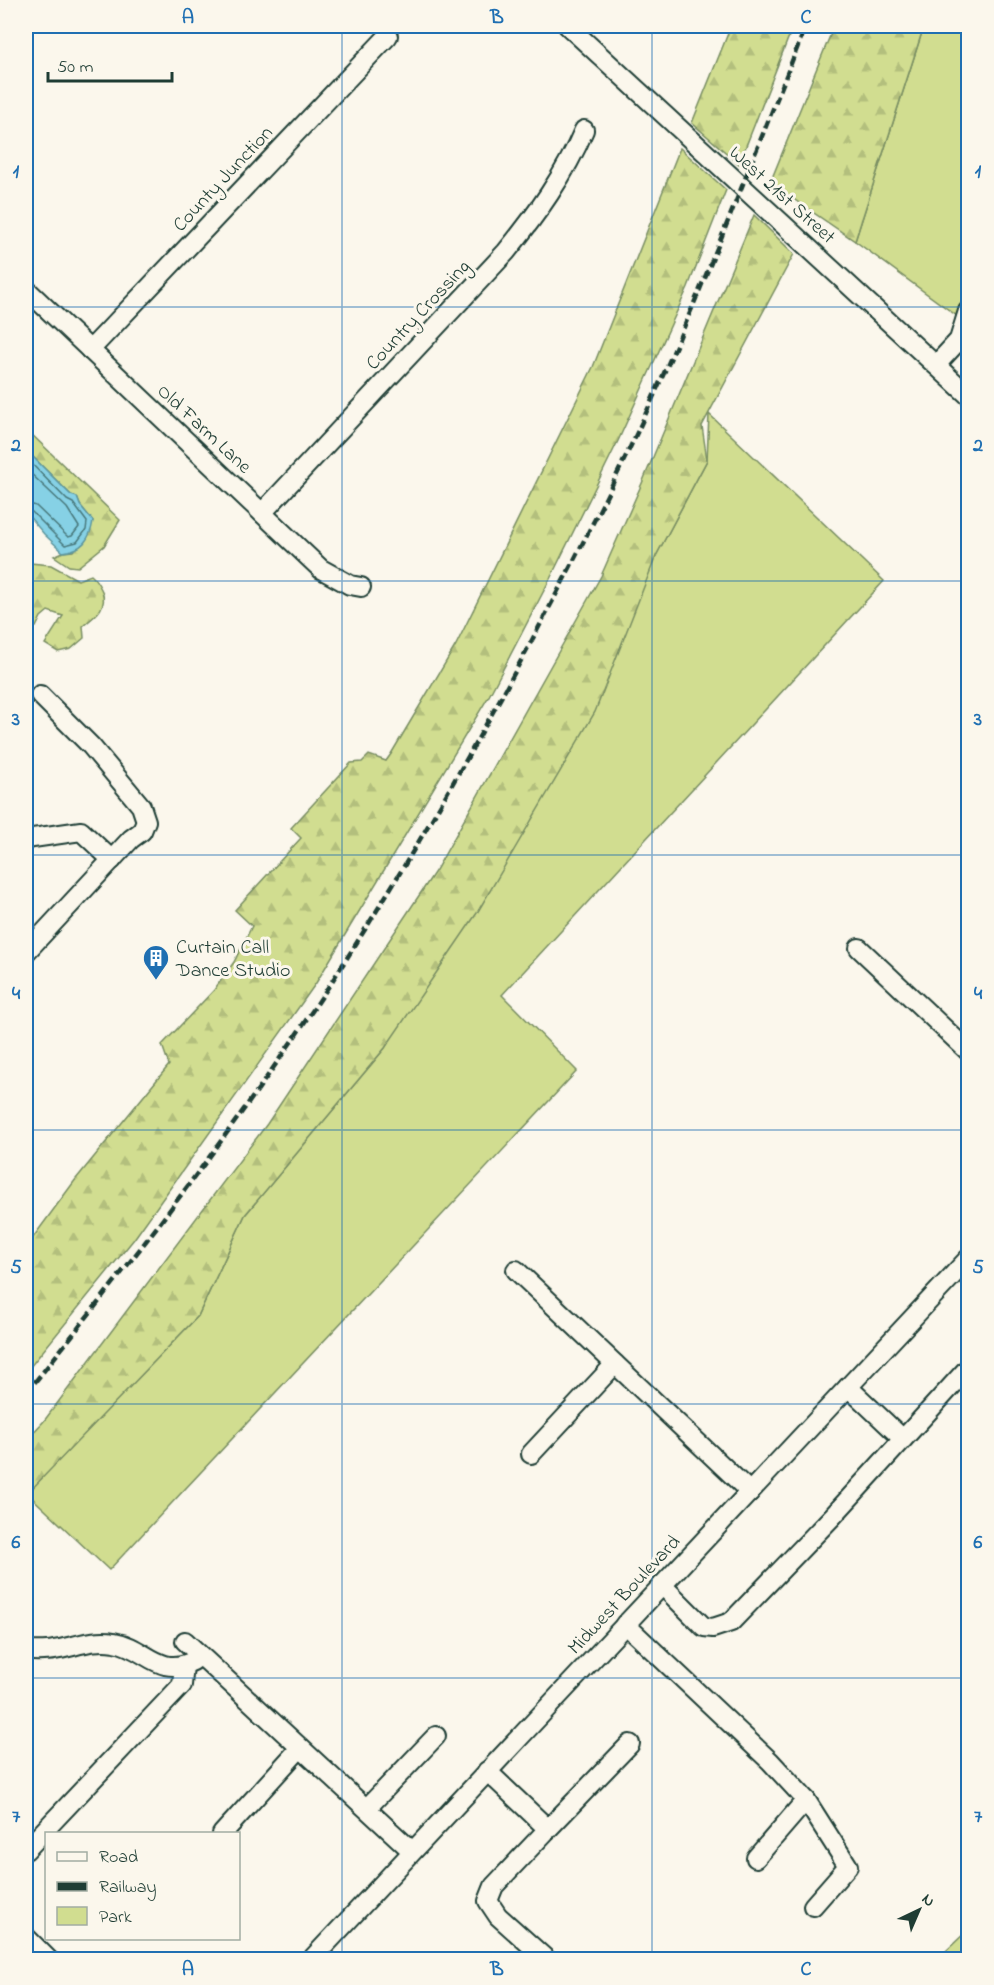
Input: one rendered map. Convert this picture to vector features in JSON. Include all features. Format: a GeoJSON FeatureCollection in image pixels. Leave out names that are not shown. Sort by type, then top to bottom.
{"type":"FeatureCollection","features":[{"type":"Feature","properties":{"kind":"street","name":"West 21st Street"},"geometry":{"type":"LineString","coordinates":[[568,26],[969,395]]}},
{"type":"Feature","properties":{"kind":"street","name":"County Junction"},"geometry":{"type":"LineString","coordinates":[[90,350],[388,36]]}},
{"type":"Feature","properties":{"kind":"street","name":"Country Crossing"},"geometry":{"type":"LineString","coordinates":[[262,513],[506,252],[556,184],[584,130]]}},
{"type":"Feature","properties":{"kind":"street","name":"Old Farm Lane"},"geometry":{"type":"LineString","coordinates":[[26,289],[321,569],[350,585],[361,587]]}},
{"type":"Feature","properties":{"kind":"street"},"geometry":{"type":"LineString","coordinates":[[936,365],[964,338],[969,311]]}},
{"type":"Feature","properties":{"kind":"street"},"geometry":{"type":"LineString","coordinates":[[28,946],[131,839],[142,831],[146,821],[141,806],[91,746],[40,695]]}},
{"type":"Feature","properties":{"kind":"street"},"geometry":{"type":"LineString","coordinates":[[26,839],[81,831],[112,860]]}},
{"type":"Feature","properties":{"kind":"street"},"geometry":{"type":"LineString","coordinates":[[859,948],[969,1051]]}},
{"type":"Feature","properties":{"kind":"street","name":"Midwest Boulevard"},"geometry":{"type":"LineString","coordinates":[[311,1959],[969,1259]]}},
{"type":"Feature","properties":{"kind":"street"},"geometry":{"type":"LineString","coordinates":[[516,1270],[750,1492]]}},
{"type":"Feature","properties":{"kind":"street"},"geometry":{"type":"LineString","coordinates":[[531,1454],[615,1364]]}},
{"type":"Feature","properties":{"kind":"street"},"geometry":{"type":"LineString","coordinates":[[662,1585],[704,1627],[713,1628],[731,1622],[969,1368]]}},
{"type":"Feature","properties":{"kind":"street"},"geometry":{"type":"LineString","coordinates":[[848,1388],[903,1439]]}},
{"type":"Feature","properties":{"kind":"street"},"geometry":{"type":"LineString","coordinates":[[625,1624],[770,1761],[806,1800],[848,1866],[813,1906]]}},
{"type":"Feature","properties":{"kind":"street"},"geometry":{"type":"LineString","coordinates":[[26,1650],[52,1651],[96,1641],[115,1642],[170,1667],[184,1665],[202,1657]]}},
{"type":"Feature","properties":{"kind":"street"},"geometry":{"type":"LineString","coordinates":[[185,1641],[412,1851]]}},
{"type":"Feature","properties":{"kind":"street"},"geometry":{"type":"LineString","coordinates":[[26,1850],[182,1685],[184,1665]]}},
{"type":"Feature","properties":{"kind":"street"},"geometry":{"type":"LineString","coordinates":[[367,1808],[435,1736]]}},
{"type":"Feature","properties":{"kind":"street"},"geometry":{"type":"LineString","coordinates":[[547,1959],[498,1916],[488,1901],[495,1886],[630,1744]]}},
{"type":"Feature","properties":{"kind":"street"},"geometry":{"type":"LineString","coordinates":[[223,1832],[300,1748]]}},
{"type":"Feature","properties":{"kind":"street"},"geometry":{"type":"LineString","coordinates":[[487,1771],[548,1828]]}},
{"type":"Feature","properties":{"kind":"street"},"geometry":{"type":"LineString","coordinates":[[756,1858],[806,1800]]}},
{"type":"Feature","properties":{"kind":"street"},"geometry":{"type":"LineString","coordinates":[[26,1937],[49,1959]]}},
{"type":"Feature","properties":{"kind":"green space"},"geometry":{"type":"Polygon","coordinates":[[[731,26],[793,26],[739,164],[692,123],[731,26]]]}},
{"type":"Feature","properties":{"kind":"green space"},"geometry":{"type":"Polygon","coordinates":[[[834,26],[924,26],[855,241],[770,183],[834,26]]]}},
{"type":"Feature","properties":{"kind":"green space"},"geometry":{"type":"Polygon","coordinates":[[[924,26],[968,26],[968,324],[855,241],[924,26]]]}},
{"type":"Feature","properties":{"kind":"green space"},"geometry":{"type":"Polygon","coordinates":[[[680,148],[726,190],[688,287],[618,441],[489,696],[316,983],[134,1239],[26,1372],[26,1247],[76,1179],[169,1065],[162,1045],[214,990],[234,962],[252,926],[235,910],[301,838],[291,828],[351,763],[362,762],[369,755],[386,761],[456,645],[593,367],[680,148]]]}},
{"type":"Feature","properties":{"kind":"green space"},"geometry":{"type":"Polygon","coordinates":[[[754,215],[794,254],[702,426],[707,460],[656,556],[595,712],[477,913],[385,1048],[245,1215],[198,1316],[26,1495],[26,1440],[44,1421],[267,1124],[436,870],[601,576],[754,215]]]}},
{"type":"Feature","properties":{"kind":"green space"},"geometry":{"type":"Polygon","coordinates":[[[709,414],[884,581],[502,995],[577,1071],[109,1570],[27,1493],[198,1316],[245,1215],[385,1048],[707,460],[709,414]]]}},
{"type":"Feature","properties":{"kind":"green space"},"geometry":{"type":"Polygon","coordinates":[[[26,429],[120,520],[104,546],[78,567],[69,566],[54,556],[73,551],[93,521],[80,505],[77,497],[71,495],[26,450],[26,429]]]}},
{"type":"Feature","properties":{"kind":"green space"},"geometry":{"type":"Polygon","coordinates":[[[30,563],[51,565],[78,580],[91,575],[102,591],[102,607],[83,626],[84,638],[71,649],[58,652],[45,644],[63,616],[48,611],[41,617],[36,627],[26,623],[26,565],[30,563]]]}},
{"type":"Feature","properties":{"kind":"green space"},"geometry":{"type":"Polygon","coordinates":[[[968,1930],[968,1959],[940,1959],[946,1951],[968,1930]]]}},
{"type":"Feature","properties":{"kind":"water"},"geometry":{"type":"Polygon","coordinates":[[[26,450],[71,495],[77,497],[80,505],[93,521],[87,539],[75,549],[63,552],[26,513],[26,450]]]}},
{"type":"Feature","properties":{"kind":"railway"},"geometry":{"type":"LineString","coordinates":[[26,1393],[148,1239],[264,1081],[338,972],[444,799],[542,621],[632,443],[685,325],[806,26]]}},
{"type":"Feature","properties":{"kind":"place","name":"Curtain Call Dance Studio"},"geometry":{"type":"Point","coordinates":[156,981]}}]}
